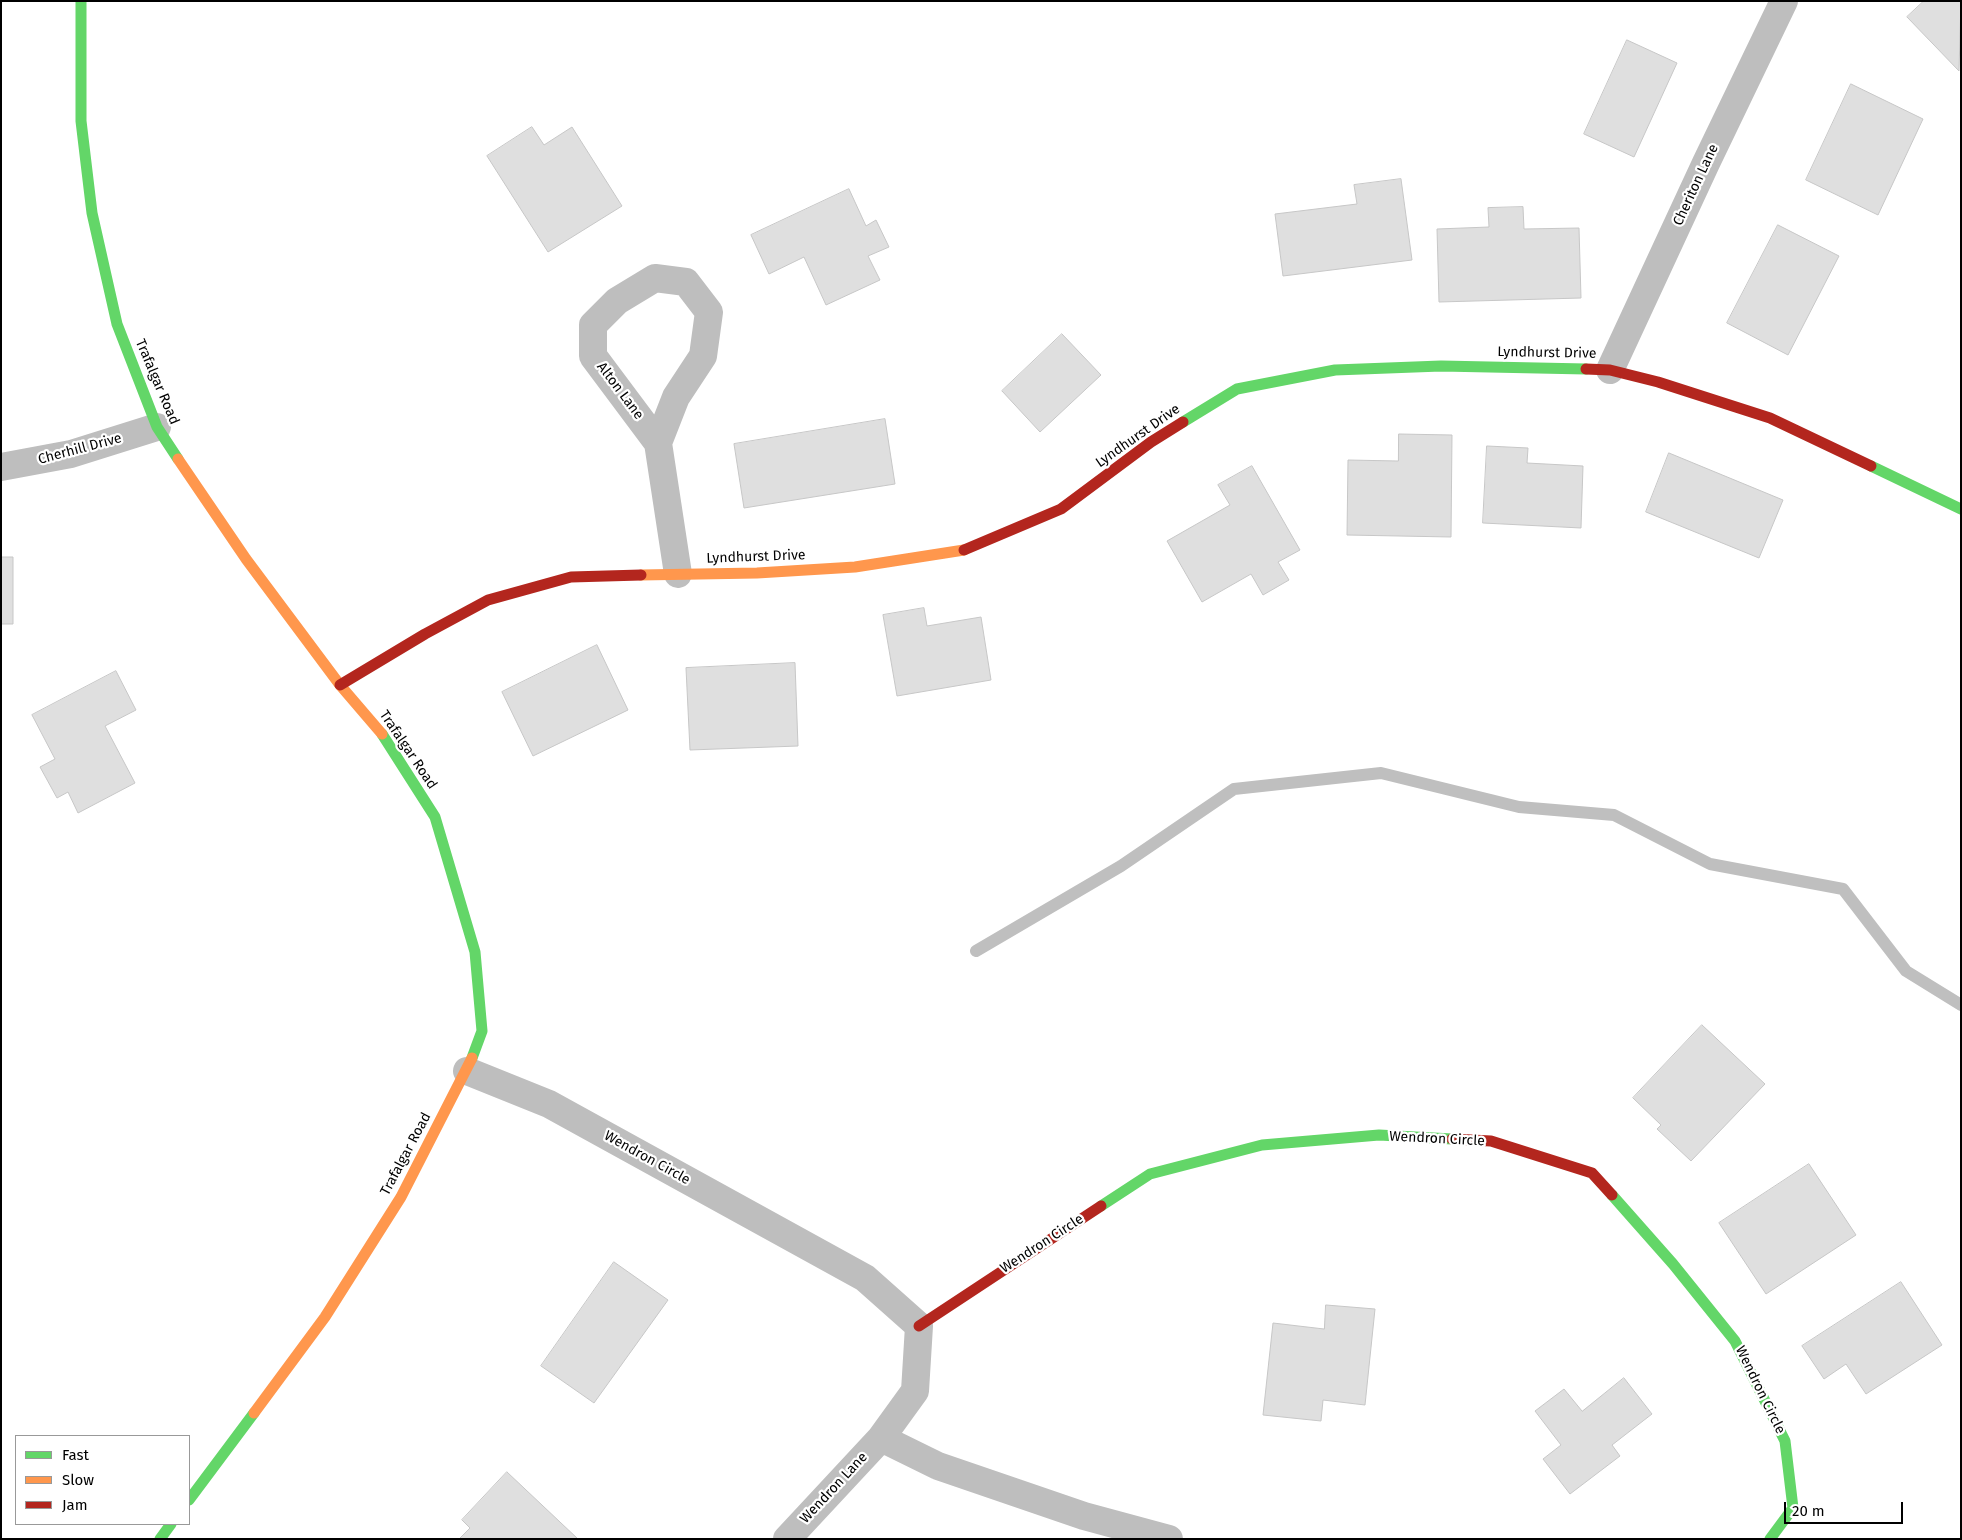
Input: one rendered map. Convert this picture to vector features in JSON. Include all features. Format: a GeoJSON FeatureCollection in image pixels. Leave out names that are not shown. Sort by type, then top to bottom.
{"type":"FeatureCollection","features":[{"type":"Feature","properties":{"kind":"street","name":"Trafalgar Road"},"geometry":{"type":"LineString","coordinates":[[81,1],[81,121],[92,213],[117,324],[157,427],[246,559],[340,685],[377,728],[435,817],[475,952],[482,1031],[466,1071],[401,1197],[325,1317],[190,1499]]}},
{"type":"Feature","properties":{"kind":"street","name":"Cheriton Lane"},"geometry":{"type":"LineString","coordinates":[[1610,370],[1784,1]]}},
{"type":"Feature","properties":{"kind":"street","name":"Alton Lane"},"geometry":{"type":"LineString","coordinates":[[658,443],[676,397],[703,356],[709,312],[686,282],[655,278],[617,301],[594,325],[593,356],[658,443],[678,574]]}},
{"type":"Feature","properties":{"kind":"street","name":"Lyndhurst Drive"},"geometry":{"type":"LineString","coordinates":[[340,685],[425,634],[488,600],[571,577],[757,573],[855,567],[960,551],[1061,509],[1151,442],[1237,388],[1335,370],[1441,366],[1610,370],[1658,382],[1770,418],[1961,509]]}},
{"type":"Feature","properties":{"kind":"street","name":"Cherhill Drive"},"geometry":{"type":"LineString","coordinates":[[1,467],[72,454],[157,427]]}},
{"type":"Feature","properties":{"kind":"street","name":"Wendron Circle"},"geometry":{"type":"LineString","coordinates":[[466,1071],[549,1104],[865,1278],[919,1326],[1150,1174],[1262,1145],[1379,1136],[1491,1141],[1592,1173],[1672,1264],[1735,1341],[1785,1441],[1794,1508],[1770,1539]]}},
{"type":"Feature","properties":{"kind":"street"},"geometry":{"type":"LineString","coordinates":[[919,1326],[915,1391],[881,1438],[938,1466],[1084,1516],[1169,1539]]}},
{"type":"Feature","properties":{"kind":"street","name":"Wendron Lane"},"geometry":{"type":"LineString","coordinates":[[787,1539],[881,1438]]}},
{"type":"Feature","properties":{"kind":"street"},"geometry":{"type":"LineString","coordinates":[[160,1539],[170,1525]]}},
{"type":"Feature","properties":{"kind":"building"},"geometry":{"type":"Polygon","coordinates":[[[1924,1],[1961,1],[1959,71],[1907,17],[1924,1]]]}},
{"type":"Feature","properties":{"kind":"building"},"geometry":{"type":"Polygon","coordinates":[[[1627,40],[1677,63],[1634,157],[1584,134],[1627,40]]]}},
{"type":"Feature","properties":{"kind":"building"},"geometry":{"type":"Polygon","coordinates":[[[1851,84],[1923,119],[1878,215],[1806,180],[1851,84]]]}},
{"type":"Feature","properties":{"kind":"building"},"geometry":{"type":"Polygon","coordinates":[[[532,127],[544,145],[572,127],[622,206],[548,252],[487,156],[532,127]]]}},
{"type":"Feature","properties":{"kind":"building"},"geometry":{"type":"Polygon","coordinates":[[[1401,179],[1412,260],[1283,276],[1275,214],[1357,204],[1354,185],[1401,179]]]}},
{"type":"Feature","properties":{"kind":"building"},"geometry":{"type":"Polygon","coordinates":[[[849,189],[866,226],[876,220],[889,247],[868,256],[880,280],[826,305],[804,257],[769,274],[751,235],[849,189]]]}},
{"type":"Feature","properties":{"kind":"building"},"geometry":{"type":"Polygon","coordinates":[[[1523,207],[1524,229],[1579,228],[1581,298],[1439,302],[1437,229],[1489,227],[1488,208],[1523,207]]]}},
{"type":"Feature","properties":{"kind":"building"},"geometry":{"type":"Polygon","coordinates":[[[1778,225],[1839,256],[1788,355],[1727,323],[1778,225]]]}},
{"type":"Feature","properties":{"kind":"building"},"geometry":{"type":"Polygon","coordinates":[[[1062,334],[1101,375],[1040,432],[1002,391],[1062,334]]]}},
{"type":"Feature","properties":{"kind":"building"},"geometry":{"type":"Polygon","coordinates":[[[885,419],[895,484],[744,508],[734,444],[885,419]]]}},
{"type":"Feature","properties":{"kind":"building"},"geometry":{"type":"Polygon","coordinates":[[[1399,434],[1452,435],[1451,537],[1347,535],[1348,460],[1398,461],[1399,434]]]}},
{"type":"Feature","properties":{"kind":"building"},"geometry":{"type":"Polygon","coordinates":[[[1487,446],[1528,448],[1527,463],[1583,466],[1581,528],[1483,523],[1487,446]]]}},
{"type":"Feature","properties":{"kind":"building"},"geometry":{"type":"Polygon","coordinates":[[[1669,453],[1783,500],[1759,558],[1646,512],[1669,453]]]}},
{"type":"Feature","properties":{"kind":"building"},"geometry":{"type":"Polygon","coordinates":[[[1252,466],[1300,550],[1278,562],[1289,580],[1263,595],[1251,574],[1202,602],[1167,541],[1230,505],[1218,485],[1252,466]]]}},
{"type":"Feature","properties":{"kind":"building"},"geometry":{"type":"Polygon","coordinates":[[[1,557],[13,557],[13,624],[1,624],[1,557]]]}},
{"type":"Feature","properties":{"kind":"building"},"geometry":{"type":"Polygon","coordinates":[[[924,608],[927,626],[981,617],[991,680],[897,696],[883,615],[924,608]]]}},
{"type":"Feature","properties":{"kind":"building"},"geometry":{"type":"Polygon","coordinates":[[[597,645],[628,710],[533,756],[502,692],[597,645]]]}},
{"type":"Feature","properties":{"kind":"building"},"geometry":{"type":"Polygon","coordinates":[[[795,663],[798,746],[690,750],[686,668],[795,663]]]}},
{"type":"Feature","properties":{"kind":"building"},"geometry":{"type":"Polygon","coordinates":[[[116,671],[136,710],[105,726],[135,783],[78,813],[68,792],[57,798],[40,767],[55,759],[32,715],[116,671]]]}},
{"type":"Feature","properties":{"kind":"building"},"geometry":{"type":"Polygon","coordinates":[[[1702,1025],[1765,1084],[1691,1161],[1657,1129],[1661,1125],[1633,1098],[1702,1025]]]}},
{"type":"Feature","properties":{"kind":"building"},"geometry":{"type":"Polygon","coordinates":[[[1809,1164],[1856,1235],[1766,1294],[1719,1223],[1809,1164]]]}},
{"type":"Feature","properties":{"kind":"building"},"geometry":{"type":"Polygon","coordinates":[[[614,1262],[668,1300],[594,1403],[541,1366],[614,1262]]]}},
{"type":"Feature","properties":{"kind":"building"},"geometry":{"type":"Polygon","coordinates":[[[1901,1282],[1942,1345],[1866,1394],[1846,1364],[1824,1379],[1802,1346],[1901,1282]]]}},
{"type":"Feature","properties":{"kind":"building"},"geometry":{"type":"Polygon","coordinates":[[[1326,1305],[1375,1309],[1365,1405],[1323,1400],[1321,1421],[1263,1415],[1273,1323],[1324,1329],[1326,1305]]]}},
{"type":"Feature","properties":{"kind":"building"},"geometry":{"type":"Polygon","coordinates":[[[1624,1378],[1652,1414],[1612,1445],[1620,1456],[1570,1494],[1543,1459],[1561,1445],[1535,1411],[1564,1389],[1582,1411],[1624,1378]]]}},
{"type":"Feature","properties":{"kind":"building"},"geometry":{"type":"Polygon","coordinates":[[[507,1472],[578,1539],[459,1539],[470,1528],[462,1520],[507,1472]]]}},
{"type":"Feature","properties":{"kind":"waterway"},"geometry":{"type":"LineString","coordinates":[[976,951],[1121,866],[1234,789],[1381,773],[1519,807],[1614,815],[1710,864],[1843,889],[1906,971],[1961,1005]]}},
{"type":"Feature","properties":{"kind":"traffic: fast"},"geometry":{"type":"LineString","coordinates":[[81,1],[81,121],[92,213],[117,324],[157,427],[178,459]]}},
{"type":"Feature","properties":{"kind":"traffic: fast"},"geometry":{"type":"LineString","coordinates":[[1183,422],[1237,389],[1335,370],[1441,366],[1586,369]]}},
{"type":"Feature","properties":{"kind":"traffic: fast"},"geometry":{"type":"LineString","coordinates":[[1871,466],[1961,509]]}},
{"type":"Feature","properties":{"kind":"traffic: fast"},"geometry":{"type":"LineString","coordinates":[[382,734],[435,817],[475,952],[482,1031],[472,1058]]}},
{"type":"Feature","properties":{"kind":"traffic: fast"},"geometry":{"type":"LineString","coordinates":[[1101,1206],[1150,1174],[1262,1145],[1379,1135],[1452,1139]]}},
{"type":"Feature","properties":{"kind":"traffic: fast"},"geometry":{"type":"LineString","coordinates":[[1612,1195],[1673,1264],[1735,1341],[1785,1441],[1793,1508],[1770,1539]]}},
{"type":"Feature","properties":{"kind":"traffic: fast"},"geometry":{"type":"LineString","coordinates":[[190,1499],[254,1413]]}},
{"type":"Feature","properties":{"kind":"traffic: fast"},"geometry":{"type":"LineString","coordinates":[[160,1539],[170,1525]]}},
{"type":"Feature","properties":{"kind":"traffic: slow"},"geometry":{"type":"LineString","coordinates":[[178,459],[246,559],[340,685],[382,734]]}},
{"type":"Feature","properties":{"kind":"traffic: slow"},"geometry":{"type":"LineString","coordinates":[[641,575],[757,573],[855,567],[964,550]]}},
{"type":"Feature","properties":{"kind":"traffic: slow"},"geometry":{"type":"LineString","coordinates":[[254,1413],[325,1317],[401,1197],[472,1058]]}},
{"type":"Feature","properties":{"kind":"traffic: jam"},"geometry":{"type":"LineString","coordinates":[[1586,369],[1610,370],[1658,382],[1770,418],[1871,466]]}},
{"type":"Feature","properties":{"kind":"traffic: jam"},"geometry":{"type":"LineString","coordinates":[[964,550],[1061,509],[1151,442],[1183,422]]}},
{"type":"Feature","properties":{"kind":"traffic: jam"},"geometry":{"type":"LineString","coordinates":[[340,685],[425,634],[488,600],[571,577],[641,575]]}},
{"type":"Feature","properties":{"kind":"traffic: jam"},"geometry":{"type":"LineString","coordinates":[[1452,1139],[1491,1141],[1592,1173],[1612,1195]]}},
{"type":"Feature","properties":{"kind":"traffic: jam"},"geometry":{"type":"LineString","coordinates":[[919,1326],[1101,1206]]}}]}
